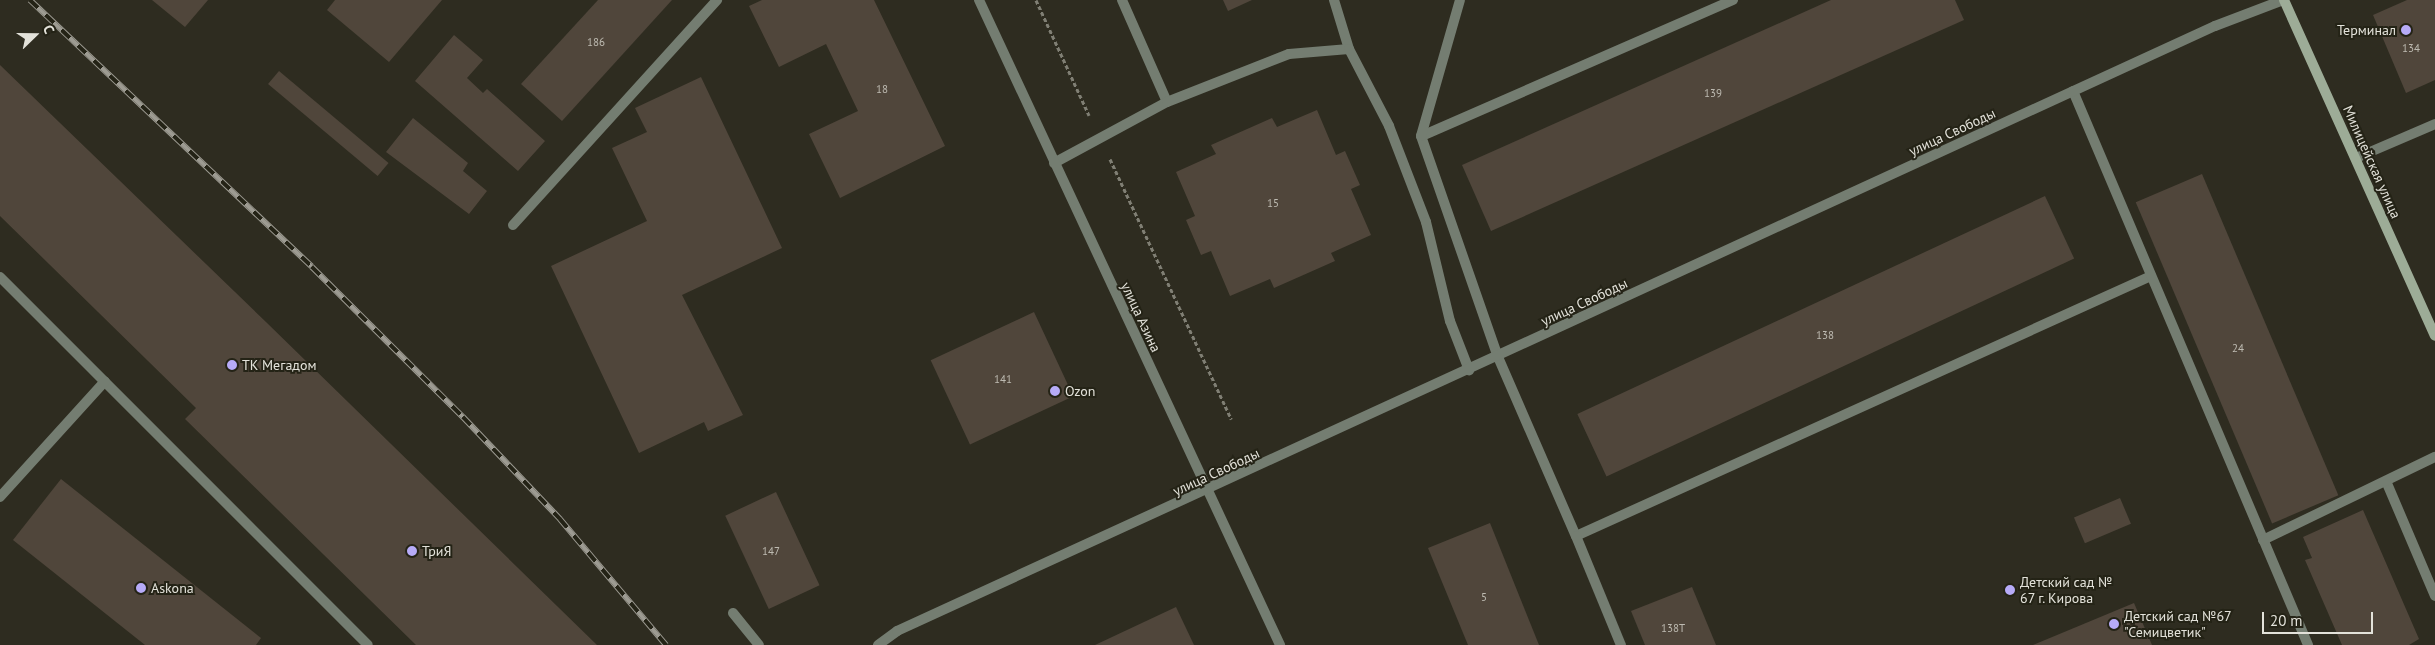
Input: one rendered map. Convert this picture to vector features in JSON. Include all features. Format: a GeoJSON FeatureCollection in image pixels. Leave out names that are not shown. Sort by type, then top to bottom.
{"type":"FeatureCollection","features":[{"type":"Feature","properties":{"kind":"street"},"geometry":{"type":"LineString","coordinates":[[513,225],[717,0]]}},
{"type":"Feature","properties":{"kind":"street","name":"улица Азина"},"geometry":{"type":"LineString","coordinates":[[979,0],[1206,492],[1280,645]]}},
{"type":"Feature","properties":{"kind":"street"},"geometry":{"type":"LineString","coordinates":[[1122,0],[1167,102]]}},
{"type":"Feature","properties":{"kind":"street"},"geometry":{"type":"LineString","coordinates":[[1334,0],[1349,49],[1389,126],[1426,222],[1450,321],[1469,370]]}},
{"type":"Feature","properties":{"kind":"street"},"geometry":{"type":"LineString","coordinates":[[1460,0],[1421,136],[1498,357],[1621,645]]}},
{"type":"Feature","properties":{"kind":"street"},"geometry":{"type":"LineString","coordinates":[[1421,136],[1733,0]]}},
{"type":"Feature","properties":{"kind":"street","name":"улица Свободы"},"geometry":{"type":"LineString","coordinates":[[878,645],[897,631],[1206,492],[2073,91],[2215,26],[2284,0]]}},
{"type":"Feature","properties":{"kind":"street","name":"Милицейская улица"},"geometry":{"type":"LineString","coordinates":[[2284,0],[2435,336]]}},
{"type":"Feature","properties":{"kind":"street"},"geometry":{"type":"LineString","coordinates":[[1054,162],[1167,102],[1289,54],[1349,49]]}},
{"type":"Feature","properties":{"kind":"street"},"geometry":{"type":"LineString","coordinates":[[2073,91],[2308,645]]}},
{"type":"Feature","properties":{"kind":"street"},"geometry":{"type":"LineString","coordinates":[[2356,158],[2435,124]]}},
{"type":"Feature","properties":{"kind":"street"},"geometry":{"type":"LineString","coordinates":[[1576,536],[2151,276]]}},
{"type":"Feature","properties":{"kind":"street"},"geometry":{"type":"LineString","coordinates":[[0,277],[368,645]]}},
{"type":"Feature","properties":{"kind":"street"},"geometry":{"type":"LineString","coordinates":[[0,496],[104,381]]}},
{"type":"Feature","properties":{"kind":"street"},"geometry":{"type":"LineString","coordinates":[[2263,540],[2435,457]]}},
{"type":"Feature","properties":{"kind":"street"},"geometry":{"type":"LineString","coordinates":[[2386,481],[2435,596]]}},
{"type":"Feature","properties":{"kind":"street"},"geometry":{"type":"LineString","coordinates":[[733,613],[759,645]]}},
{"type":"Feature","properties":{"kind":"path"},"geometry":{"type":"LineString","coordinates":[[1036,0],[1231,419]]}},
{"type":"Feature","properties":{"kind":"building"},"geometry":{"type":"Polygon","coordinates":[[[152,0],[208,0],[185,27],[152,0]]]}},
{"type":"Feature","properties":{"kind":"building"},"geometry":{"type":"Polygon","coordinates":[[[335,0],[442,0],[389,62],[327,10],[335,0]]]}},
{"type":"Feature","properties":{"kind":"building"},"geometry":{"type":"Polygon","coordinates":[[[598,0],[672,0],[562,121],[521,84],[598,0]]]}},
{"type":"Feature","properties":{"kind":"building"},"geometry":{"type":"Polygon","coordinates":[[[762,0],[874,0],[945,146],[840,198],[809,134],[858,111],[826,44],[779,67],[749,6],[762,0]]]}},
{"type":"Feature","properties":{"kind":"building"},"geometry":{"type":"Polygon","coordinates":[[[1223,0],[1252,0],[1228,11],[1223,0]]]}},
{"type":"Feature","properties":{"kind":"building"},"geometry":{"type":"Polygon","coordinates":[[[1831,0],[1955,0],[1964,20],[1491,231],[1462,165],[1831,0]]]}},
{"type":"Feature","properties":{"kind":"building"},"geometry":{"type":"Polygon","coordinates":[[[2407,0],[2435,0],[2435,80],[2406,93],[2373,15],[2407,0]]]}},
{"type":"Feature","properties":{"kind":"building"},"geometry":{"type":"Polygon","coordinates":[[[454,35],[483,60],[467,78],[483,93],[487,89],[545,141],[518,171],[415,81],[454,35]]]}},
{"type":"Feature","properties":{"kind":"building","name":"ТК Мегадом"},"geometry":{"type":"Polygon","coordinates":[[[0,65],[597,645],[416,645],[185,419],[196,408],[0,216],[0,65]]]}},
{"type":"Feature","properties":{"kind":"building"},"geometry":{"type":"Polygon","coordinates":[[[279,71],[389,163],[378,176],[268,84],[279,71]]]}},
{"type":"Feature","properties":{"kind":"building"},"geometry":{"type":"Polygon","coordinates":[[[701,77],[782,248],[682,295],[743,415],[708,431],[704,422],[639,453],[551,266],[647,221],[612,148],[647,132],[635,108],[701,77]]]}},
{"type":"Feature","properties":{"kind":"building"},"geometry":{"type":"Polygon","coordinates":[[[1317,110],[1336,155],[1345,151],[1360,185],[1351,189],[1371,235],[1331,253],[1335,261],[1274,288],[1270,279],[1230,296],[1211,251],[1201,255],[1186,220],[1195,216],[1176,172],[1216,154],[1211,145],[1272,118],[1277,127],[1317,110]]]}},
{"type":"Feature","properties":{"kind":"building"},"geometry":{"type":"Polygon","coordinates":[[[413,118],[468,163],[463,171],[487,191],[469,214],[386,152],[413,118]]]}},
{"type":"Feature","properties":{"kind":"building"},"geometry":{"type":"Polygon","coordinates":[[[2202,174],[2338,495],[2272,523],[2136,202],[2202,174]]]}},
{"type":"Feature","properties":{"kind":"building"},"geometry":{"type":"Polygon","coordinates":[[[2045,196],[2074,259],[1607,477],[1577,414],[2045,196]]]}},
{"type":"Feature","properties":{"kind":"building"},"geometry":{"type":"Polygon","coordinates":[[[1034,312],[1073,396],[970,444],[931,360],[1034,312]]]}},
{"type":"Feature","properties":{"kind":"building"},"geometry":{"type":"Polygon","coordinates":[[[61,479],[261,638],[256,645],[145,645],[13,540],[61,479]]]}},
{"type":"Feature","properties":{"kind":"building"},"geometry":{"type":"Polygon","coordinates":[[[776,492],[820,585],[769,609],[725,516],[776,492]]]}},
{"type":"Feature","properties":{"kind":"building"},"geometry":{"type":"Polygon","coordinates":[[[2120,498],[2131,524],[2085,543],[2074,518],[2120,498]]]}},
{"type":"Feature","properties":{"kind":"building"},"geometry":{"type":"Polygon","coordinates":[[[2363,510],[2419,639],[2409,645],[2342,645],[2305,560],[2312,558],[2303,537],[2363,510]]]}},
{"type":"Feature","properties":{"kind":"building"},"geometry":{"type":"Polygon","coordinates":[[[1490,523],[1539,645],[1468,645],[1428,548],[1490,523]]]}},
{"type":"Feature","properties":{"kind":"building"},"geometry":{"type":"Polygon","coordinates":[[[1692,587],[1716,645],[1645,645],[1631,611],[1692,587]]]}},
{"type":"Feature","properties":{"kind":"building","name":"Детский сад №67 \"Семицветик\""},"geometry":{"type":"Polygon","coordinates":[[[2134,603],[2152,645],[2033,645],[2134,603]]]}},
{"type":"Feature","properties":{"kind":"building"},"geometry":{"type":"Polygon","coordinates":[[[1176,607],[1194,645],[1095,645],[1176,607]]]}},
{"type":"Feature","properties":{"kind":"railway"},"geometry":{"type":"LineString","coordinates":[[30,0],[312,267],[463,417],[560,519],[666,645]]}},
{"type":"Feature","properties":{"kind":"place","name":"Терминал"},"geometry":{"type":"Point","coordinates":[2406,30]}},
{"type":"Feature","properties":{"kind":"place","name":"ТК Мегадом"},"geometry":{"type":"Point","coordinates":[232,365]}},
{"type":"Feature","properties":{"kind":"place","name":"Ozon"},"geometry":{"type":"Point","coordinates":[1055,391]}},
{"type":"Feature","properties":{"kind":"place","name":"ТриЯ"},"geometry":{"type":"Point","coordinates":[412,551]}},
{"type":"Feature","properties":{"kind":"place","name":"Askona"},"geometry":{"type":"Point","coordinates":[141,588]}},
{"type":"Feature","properties":{"kind":"place","name":"Детский сад № 67 г. Кирова"},"geometry":{"type":"Point","coordinates":[2010,590]}},
{"type":"Feature","properties":{"kind":"place","name":"Детский сад №67 \"Семицветик\""},"geometry":{"type":"Point","coordinates":[2114,624]}}]}
